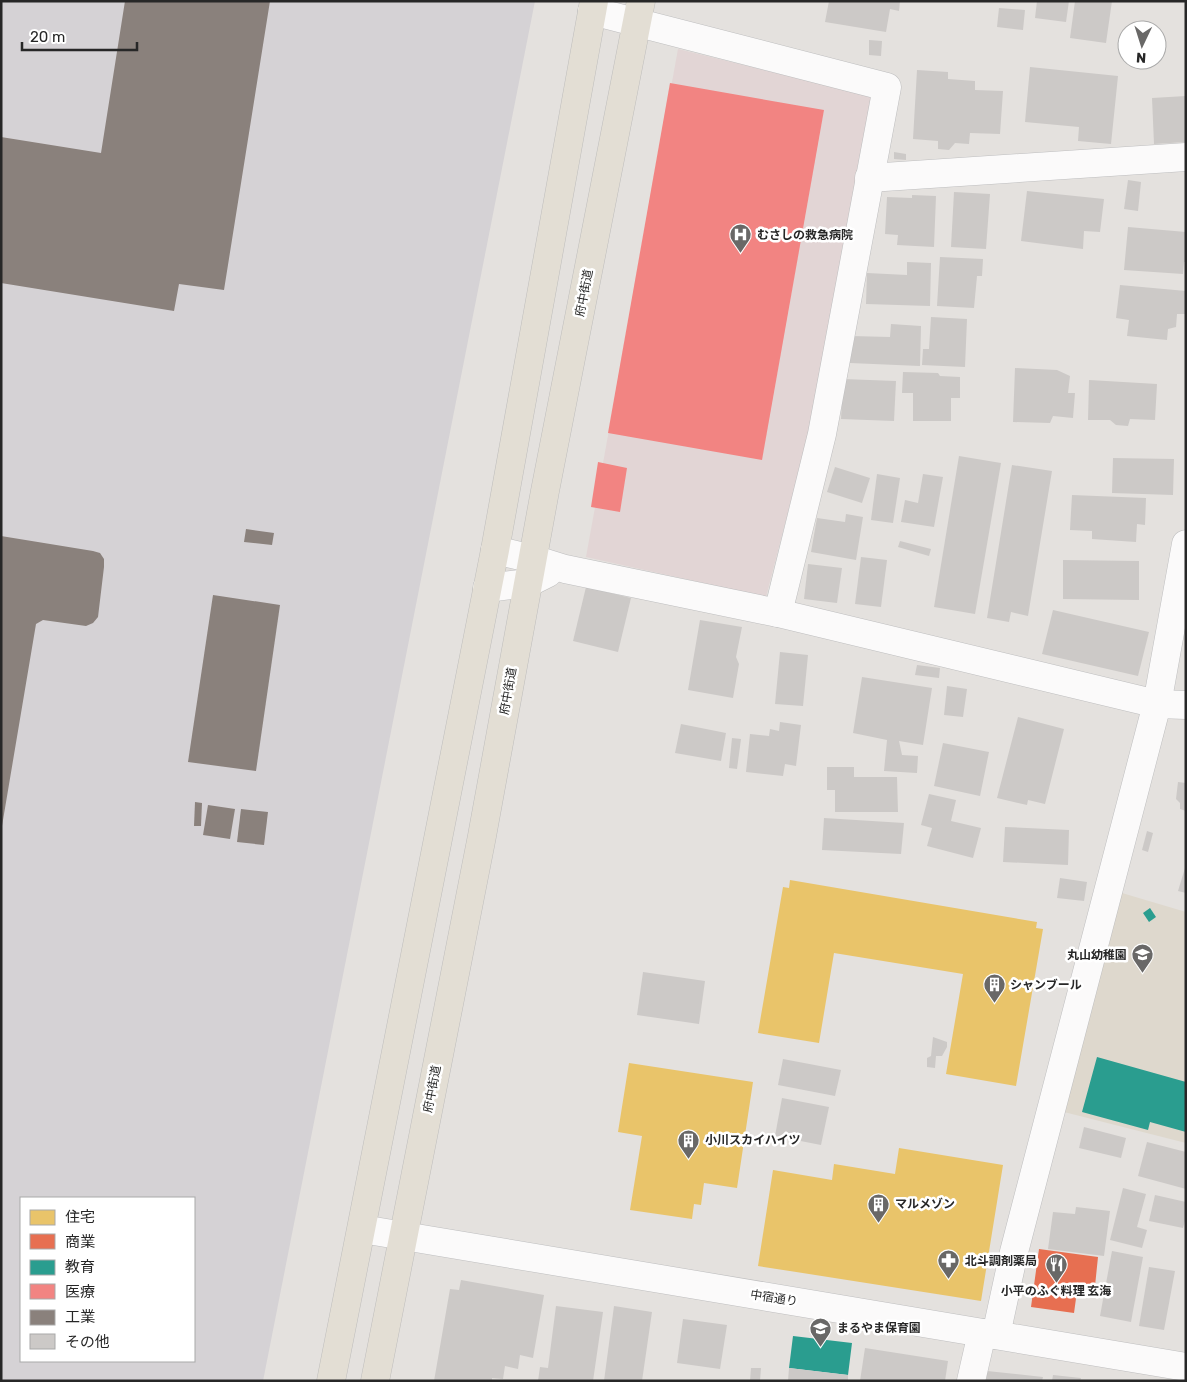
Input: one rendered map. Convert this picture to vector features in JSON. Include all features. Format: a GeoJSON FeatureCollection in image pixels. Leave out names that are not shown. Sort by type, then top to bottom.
{"type":"FeatureCollection","features":[{"type":"Feature","properties":{"kind":"main road"},"geometry":{"type":"LineString","coordinates":[[331,1381],[495,550],[593,6]]}},
{"type":"Feature","properties":{"kind":"main road","name":"府中街道"},"geometry":{"type":"LineString","coordinates":[[375,1381],[482,836],[540,570],[547,481],[639,12]]}},
{"type":"Feature","properties":{"kind":"street"},"geometry":{"type":"LineString","coordinates":[[593,6],[639,12],[888,87],[869,178],[822,434],[778,613]]}},
{"type":"Feature","properties":{"kind":"street"},"geometry":{"type":"LineString","coordinates":[[869,178],[1186,157]]}},
{"type":"Feature","properties":{"kind":"street"},"geometry":{"type":"LineString","coordinates":[[970,1381],[989,1334],[1014,1252],[1157,704],[1186,544]]}},
{"type":"Feature","properties":{"kind":"street"},"geometry":{"type":"LineString","coordinates":[[495,550],[540,570],[778,613],[1157,704],[1186,705]]}},
{"type":"Feature","properties":{"kind":"street"},"geometry":{"type":"LineString","coordinates":[[487,588],[540,570]]}},
{"type":"Feature","properties":{"kind":"street","name":"中宿通り"},"geometry":{"type":"LineString","coordinates":[[362,1229],[1186,1367]]}},
{"type":"Feature","properties":{"kind":"shaded area"},"geometry":{"type":"Polygon","coordinates":[[[1,1],[535,1],[263,1381],[1,1381],[1,1]]]}},
{"type":"Feature","properties":{"kind":"shaded area","name":"むさしの救急病院"},"geometry":{"type":"Polygon","coordinates":[[[678,49],[871,96],[814,412],[766,597],[586,557],[678,49]]]}},
{"type":"Feature","properties":{"kind":"shaded area","name":"丸山幼稚園"},"geometry":{"type":"Polygon","coordinates":[[[1122,893],[1186,912],[1186,1143],[1064,1112],[1122,893]]]}},
{"type":"Feature","properties":{"kind":"building: 住宅","name":"シャンブール"},"geometry":{"type":"Polygon","coordinates":[[[790,880],[1037,922],[1036,928],[1043,929],[1016,1086],[946,1074],[963,974],[834,953],[819,1043],[758,1033],[783,887],[789,888],[790,880]]]}},
{"type":"Feature","properties":{"kind":"building: 住宅","name":"小川スカイハイツ"},"geometry":{"type":"Polygon","coordinates":[[[629,1063],[753,1082],[737,1188],[704,1183],[701,1205],[694,1204],[692,1219],[630,1210],[642,1136],[618,1132],[629,1063]]]}},
{"type":"Feature","properties":{"kind":"building: 住宅","name":"マルメゾン"},"geometry":{"type":"Polygon","coordinates":[[[899,1148],[1003,1165],[981,1301],[758,1266],[773,1170],[832,1180],[834,1164],[895,1174],[899,1148]]]}},
{"type":"Feature","properties":{"kind":"building: 商業"},"geometry":{"type":"Polygon","coordinates":[[[1039,1249],[1098,1257],[1095,1286],[1078,1284],[1074,1313],[1031,1307],[1039,1249]]]}},
{"type":"Feature","properties":{"kind":"building: 教育"},"geometry":{"type":"Polygon","coordinates":[[[1150,908],[1156,917],[1149,922],[1143,913],[1150,908]]]}},
{"type":"Feature","properties":{"kind":"building: 教育"},"geometry":{"type":"Polygon","coordinates":[[[1097,1057],[1186,1082],[1186,1132],[1150,1122],[1148,1130],[1082,1112],[1097,1057]]]}},
{"type":"Feature","properties":{"kind":"building: 教育"},"geometry":{"type":"Polygon","coordinates":[[[793,1336],[852,1343],[848,1375],[789,1368],[793,1336]]]}},
{"type":"Feature","properties":{"kind":"building: 医療"},"geometry":{"type":"Polygon","coordinates":[[[670,83],[824,110],[762,460],[608,433],[670,83]]]}},
{"type":"Feature","properties":{"kind":"building: 医療"},"geometry":{"type":"Polygon","coordinates":[[[598,462],[627,468],[620,512],[591,507],[598,462]]]}},
{"type":"Feature","properties":{"kind":"building: 工業"},"geometry":{"type":"Polygon","coordinates":[[[125,1],[270,1],[224,290],[179,284],[174,311],[1,283],[1,137],[101,153],[125,1]]]}},
{"type":"Feature","properties":{"kind":"building: 工業"},"geometry":{"type":"Polygon","coordinates":[[[246,529],[274,533],[272,545],[244,542],[246,529]]]}},
{"type":"Feature","properties":{"kind":"building: 工業"},"geometry":{"type":"Polygon","coordinates":[[[1,536],[93,551],[100,553],[104,559],[98,617],[93,623],[86,626],[43,620],[36,624],[2,826],[1,536]]]}},
{"type":"Feature","properties":{"kind":"building: 工業"},"geometry":{"type":"Polygon","coordinates":[[[213,595],[280,605],[256,771],[188,762],[213,595]]]}},
{"type":"Feature","properties":{"kind":"building: 工業"},"geometry":{"type":"Polygon","coordinates":[[[195,802],[202,803],[201,826],[194,826],[195,802]]]}},
{"type":"Feature","properties":{"kind":"building: 工業"},"geometry":{"type":"Polygon","coordinates":[[[208,805],[235,809],[230,839],[203,835],[208,805]]]}},
{"type":"Feature","properties":{"kind":"building: 工業"},"geometry":{"type":"Polygon","coordinates":[[[241,809],[268,812],[264,845],[237,842],[241,809]]]}},
{"type":"Feature","properties":{"kind":"building: その他"},"geometry":{"type":"Polygon","coordinates":[[[829,1],[900,1],[899,11],[890,9],[886,32],[825,22],[829,1]]]}},
{"type":"Feature","properties":{"kind":"building: その他"},"geometry":{"type":"Polygon","coordinates":[[[1037,1],[1069,1],[1066,22],[1035,18],[1037,1]]]}},
{"type":"Feature","properties":{"kind":"building: その他"},"geometry":{"type":"Polygon","coordinates":[[[1075,1],[1112,1],[1106,43],[1070,38],[1075,1]]]}},
{"type":"Feature","properties":{"kind":"building: その他"},"geometry":{"type":"Polygon","coordinates":[[[999,8],[1025,10],[1023,30],[997,27],[999,8]]]}},
{"type":"Feature","properties":{"kind":"building: その他"},"geometry":{"type":"Polygon","coordinates":[[[869,40],[882,41],[881,56],[869,55],[869,40]]]}},
{"type":"Feature","properties":{"kind":"building: その他"},"geometry":{"type":"Polygon","coordinates":[[[1030,67],[1118,76],[1111,144],[1078,141],[1079,127],[1025,122],[1030,67]]]}},
{"type":"Feature","properties":{"kind":"building: その他"},"geometry":{"type":"Polygon","coordinates":[[[917,70],[948,72],[948,79],[975,81],[975,90],[1003,91],[1000,134],[970,133],[969,144],[955,143],[949,150],[938,149],[938,141],[913,139],[917,70]]]}},
{"type":"Feature","properties":{"kind":"building: その他"},"geometry":{"type":"Polygon","coordinates":[[[1186,96],[1186,142],[1154,144],[1152,98],[1186,96]]]}},
{"type":"Feature","properties":{"kind":"building: その他"},"geometry":{"type":"Polygon","coordinates":[[[894,152],[906,154],[906,160],[894,159],[894,152]]]}},
{"type":"Feature","properties":{"kind":"building: その他"},"geometry":{"type":"Polygon","coordinates":[[[1128,180],[1141,182],[1138,211],[1124,209],[1128,180]]]}},
{"type":"Feature","properties":{"kind":"building: その他"},"geometry":{"type":"Polygon","coordinates":[[[1027,191],[1104,199],[1100,232],[1084,231],[1083,249],[1021,241],[1027,191]]]}},
{"type":"Feature","properties":{"kind":"building: その他"},"geometry":{"type":"Polygon","coordinates":[[[954,192],[990,194],[986,249],[951,247],[954,192]]]}},
{"type":"Feature","properties":{"kind":"building: その他"},"geometry":{"type":"Polygon","coordinates":[[[912,195],[936,196],[934,247],[897,245],[898,235],[885,234],[887,197],[912,198],[912,195]]]}},
{"type":"Feature","properties":{"kind":"building: その他"},"geometry":{"type":"Polygon","coordinates":[[[1128,227],[1186,232],[1186,262],[1184,262],[1183,274],[1124,270],[1128,227]]]}},
{"type":"Feature","properties":{"kind":"building: その他"},"geometry":{"type":"Polygon","coordinates":[[[940,257],[983,259],[982,276],[977,276],[974,308],[937,306],[940,257]]]}},
{"type":"Feature","properties":{"kind":"building: その他"},"geometry":{"type":"Polygon","coordinates":[[[907,262],[931,263],[930,306],[866,304],[867,273],[907,275],[907,262]]]}},
{"type":"Feature","properties":{"kind":"building: その他"},"geometry":{"type":"Polygon","coordinates":[[[1120,285],[1186,291],[1186,314],[1177,314],[1176,327],[1168,329],[1167,340],[1127,336],[1129,320],[1116,318],[1120,285]]]}},
{"type":"Feature","properties":{"kind":"building: その他"},"geometry":{"type":"Polygon","coordinates":[[[931,317],[967,319],[965,367],[922,365],[923,349],[929,349],[931,317]]]}},
{"type":"Feature","properties":{"kind":"building: その他"},"geometry":{"type":"Polygon","coordinates":[[[891,324],[921,326],[920,366],[850,363],[851,336],[890,337],[891,324]]]}},
{"type":"Feature","properties":{"kind":"building: その他"},"geometry":{"type":"Polygon","coordinates":[[[1015,368],[1057,370],[1070,376],[1068,393],[1075,393],[1073,418],[1053,416],[1050,423],[1013,422],[1015,368]]]}},
{"type":"Feature","properties":{"kind":"building: その他"},"geometry":{"type":"Polygon","coordinates":[[[903,372],[938,373],[940,376],[960,377],[960,398],[951,398],[951,421],[913,421],[913,393],[902,393],[903,372]]]}},
{"type":"Feature","properties":{"kind":"building: その他"},"geometry":{"type":"Polygon","coordinates":[[[843,379],[896,381],[894,421],[841,419],[843,379]]]}},
{"type":"Feature","properties":{"kind":"building: その他"},"geometry":{"type":"Polygon","coordinates":[[[1089,380],[1157,384],[1155,420],[1130,419],[1128,426],[1116,425],[1110,420],[1088,420],[1089,380]]]}},
{"type":"Feature","properties":{"kind":"building: その他"},"geometry":{"type":"Polygon","coordinates":[[[959,456],[1001,463],[975,614],[934,607],[959,456]]]}},
{"type":"Feature","properties":{"kind":"building: その他"},"geometry":{"type":"Polygon","coordinates":[[[1113,458],[1174,459],[1173,495],[1112,493],[1113,458]]]}},
{"type":"Feature","properties":{"kind":"building: その他"},"geometry":{"type":"Polygon","coordinates":[[[1012,465],[1052,471],[1028,616],[1011,612],[1009,622],[987,618],[1012,465]]]}},
{"type":"Feature","properties":{"kind":"building: その他"},"geometry":{"type":"Polygon","coordinates":[[[835,467],[870,478],[862,503],[827,492],[835,467]]]}},
{"type":"Feature","properties":{"kind":"building: その他"},"geometry":{"type":"Polygon","coordinates":[[[877,474],[900,478],[893,523],[871,520],[877,474]]]}},
{"type":"Feature","properties":{"kind":"building: その他"},"geometry":{"type":"Polygon","coordinates":[[[923,474],[943,477],[934,527],[901,522],[905,500],[918,503],[923,474]]]}},
{"type":"Feature","properties":{"kind":"building: その他"},"geometry":{"type":"Polygon","coordinates":[[[1072,495],[1146,498],[1145,525],[1137,524],[1136,542],[1092,539],[1092,531],[1070,530],[1072,495]]]}},
{"type":"Feature","properties":{"kind":"building: その他"},"geometry":{"type":"Polygon","coordinates":[[[846,514],[863,517],[856,560],[811,552],[817,518],[845,522],[846,514]]]}},
{"type":"Feature","properties":{"kind":"building: その他"},"geometry":{"type":"Polygon","coordinates":[[[900,541],[931,549],[929,556],[898,547],[900,541]]]}},
{"type":"Feature","properties":{"kind":"building: その他"},"geometry":{"type":"Polygon","coordinates":[[[861,557],[887,560],[881,607],[855,604],[861,557]]]}},
{"type":"Feature","properties":{"kind":"building: その他"},"geometry":{"type":"Polygon","coordinates":[[[1063,560],[1139,561],[1139,600],[1063,599],[1063,560]]]}},
{"type":"Feature","properties":{"kind":"building: その他"},"geometry":{"type":"Polygon","coordinates":[[[808,564],[842,568],[837,603],[804,599],[808,564]]]}},
{"type":"Feature","properties":{"kind":"building: その他"},"geometry":{"type":"Polygon","coordinates":[[[586,587],[631,598],[618,652],[573,641],[586,587]]]}},
{"type":"Feature","properties":{"kind":"building: その他"},"geometry":{"type":"Polygon","coordinates":[[[1053,610],[1149,632],[1138,676],[1042,654],[1053,610]]]}},
{"type":"Feature","properties":{"kind":"building: その他"},"geometry":{"type":"Polygon","coordinates":[[[700,620],[742,627],[736,657],[739,664],[733,698],[688,690],[700,620]]]}},
{"type":"Feature","properties":{"kind":"building: その他"},"geometry":{"type":"Polygon","coordinates":[[[780,652],[808,655],[803,706],[775,704],[780,652]]]}},
{"type":"Feature","properties":{"kind":"building: その他"},"geometry":{"type":"Polygon","coordinates":[[[917,665],[940,668],[939,678],[915,675],[917,665]]]}},
{"type":"Feature","properties":{"kind":"building: その他"},"geometry":{"type":"Polygon","coordinates":[[[862,677],[932,688],[923,745],[899,741],[902,755],[918,756],[917,773],[884,771],[887,740],[853,733],[862,677]]]}},
{"type":"Feature","properties":{"kind":"building: その他"},"geometry":{"type":"Polygon","coordinates":[[[947,686],[967,689],[963,717],[944,715],[947,686]]]}},
{"type":"Feature","properties":{"kind":"building: その他"},"geometry":{"type":"Polygon","coordinates":[[[1018,717],[1064,729],[1045,804],[1028,800],[1027,805],[997,798],[1018,717]]]}},
{"type":"Feature","properties":{"kind":"building: その他"},"geometry":{"type":"Polygon","coordinates":[[[780,722],[801,725],[796,766],[785,764],[783,776],[746,772],[750,734],[769,736],[770,729],[779,731],[780,722]]]}},
{"type":"Feature","properties":{"kind":"building: その他"},"geometry":{"type":"Polygon","coordinates":[[[681,724],[726,733],[721,761],[675,753],[681,724]]]}},
{"type":"Feature","properties":{"kind":"building: その他"},"geometry":{"type":"Polygon","coordinates":[[[732,738],[741,739],[737,769],[729,768],[732,738]]]}},
{"type":"Feature","properties":{"kind":"building: その他"},"geometry":{"type":"Polygon","coordinates":[[[943,743],[989,752],[980,796],[934,786],[943,743]]]}},
{"type":"Feature","properties":{"kind":"building: その他"},"geometry":{"type":"Polygon","coordinates":[[[827,767],[854,767],[854,777],[897,777],[898,812],[835,812],[835,790],[827,790],[827,767]]]}},
{"type":"Feature","properties":{"kind":"building: その他"},"geometry":{"type":"Polygon","coordinates":[[[1178,782],[1186,783],[1186,811],[1180,809],[1180,803],[1176,799],[1178,782]]]}},
{"type":"Feature","properties":{"kind":"building: その他"},"geometry":{"type":"Polygon","coordinates":[[[929,794],[956,800],[951,821],[981,828],[973,858],[927,846],[932,828],[921,825],[929,794]]]}},
{"type":"Feature","properties":{"kind":"building: その他"},"geometry":{"type":"Polygon","coordinates":[[[824,818],[904,823],[901,854],[822,850],[824,818]]]}},
{"type":"Feature","properties":{"kind":"building: その他"},"geometry":{"type":"Polygon","coordinates":[[[1005,827],[1069,830],[1068,865],[1003,862],[1005,827]]]}},
{"type":"Feature","properties":{"kind":"building: その他"},"geometry":{"type":"Polygon","coordinates":[[[1147,831],[1153,833],[1148,852],[1142,850],[1147,831]]]}},
{"type":"Feature","properties":{"kind":"building: その他"},"geometry":{"type":"Polygon","coordinates":[[[1186,868],[1186,893],[1178,891],[1186,868]]]}},
{"type":"Feature","properties":{"kind":"building: その他"},"geometry":{"type":"Polygon","coordinates":[[[1060,878],[1087,882],[1084,901],[1057,898],[1060,878]]]}},
{"type":"Feature","properties":{"kind":"building: その他"},"geometry":{"type":"Polygon","coordinates":[[[643,972],[705,981],[699,1024],[637,1015],[643,972]]]}},
{"type":"Feature","properties":{"kind":"building: その他"},"geometry":{"type":"Polygon","coordinates":[[[933,1037],[947,1042],[947,1047],[942,1056],[936,1056],[935,1068],[927,1067],[927,1058],[931,1056],[933,1037]]]}},
{"type":"Feature","properties":{"kind":"building: その他"},"geometry":{"type":"Polygon","coordinates":[[[783,1059],[841,1070],[835,1096],[778,1085],[783,1059]]]}},
{"type":"Feature","properties":{"kind":"building: その他"},"geometry":{"type":"Polygon","coordinates":[[[782,1098],[829,1107],[821,1145],[775,1136],[782,1098]]]}},
{"type":"Feature","properties":{"kind":"building: その他"},"geometry":{"type":"Polygon","coordinates":[[[1084,1127],[1126,1138],[1121,1158],[1079,1148],[1084,1127]]]}},
{"type":"Feature","properties":{"kind":"building: その他"},"geometry":{"type":"Polygon","coordinates":[[[1147,1142],[1186,1152],[1186,1189],[1138,1176],[1147,1142]]]}},
{"type":"Feature","properties":{"kind":"building: その他"},"geometry":{"type":"Polygon","coordinates":[[[1123,1188],[1146,1194],[1137,1227],[1147,1230],[1142,1248],[1110,1240],[1123,1188]]]}},
{"type":"Feature","properties":{"kind":"building: その他"},"geometry":{"type":"Polygon","coordinates":[[[1155,1195],[1186,1202],[1186,1217],[1183,1228],[1149,1221],[1155,1195]]]}},
{"type":"Feature","properties":{"kind":"building: その他"},"geometry":{"type":"Polygon","coordinates":[[[1076,1207],[1110,1211],[1104,1256],[1048,1249],[1053,1212],[1075,1214],[1076,1207]]]}},
{"type":"Feature","properties":{"kind":"building: その他"},"geometry":{"type":"Polygon","coordinates":[[[1112,1251],[1143,1257],[1131,1322],[1100,1316],[1112,1251]]]}},
{"type":"Feature","properties":{"kind":"building: その他"},"geometry":{"type":"Polygon","coordinates":[[[1149,1267],[1175,1271],[1164,1330],[1139,1326],[1149,1267]]]}},
{"type":"Feature","properties":{"kind":"building: その他"},"geometry":{"type":"Polygon","coordinates":[[[461,1280],[544,1295],[533,1358],[520,1355],[518,1369],[505,1366],[503,1379],[492,1378],[492,1381],[434,1381],[450,1289],[459,1290],[461,1280]]]}},
{"type":"Feature","properties":{"kind":"building: その他"},"geometry":{"type":"Polygon","coordinates":[[[556,1306],[603,1312],[593,1381],[538,1381],[540,1367],[548,1368],[556,1306]]]}},
{"type":"Feature","properties":{"kind":"building: その他"},"geometry":{"type":"Polygon","coordinates":[[[614,1306],[652,1312],[642,1381],[604,1381],[614,1306]]]}},
{"type":"Feature","properties":{"kind":"building: その他"},"geometry":{"type":"Polygon","coordinates":[[[683,1319],[727,1325],[720,1369],[677,1363],[683,1319]]]}},
{"type":"Feature","properties":{"kind":"building: その他"},"geometry":{"type":"Polygon","coordinates":[[[865,1348],[948,1361],[945,1381],[860,1381],[865,1348]]]}},
{"type":"Feature","properties":{"kind":"building: その他"},"geometry":{"type":"Polygon","coordinates":[[[751,1368],[761,1368],[760,1381],[750,1381],[751,1368]]]}},
{"type":"Feature","properties":{"kind":"building: その他"},"geometry":{"type":"Polygon","coordinates":[[[789,1368],[848,1375],[848,1381],[788,1381],[789,1368]]]}},
{"type":"Feature","properties":{"kind":"building: その他"},"geometry":{"type":"Polygon","coordinates":[[[987,1371],[1043,1377],[1042,1381],[986,1381],[987,1371]]]}},
{"type":"Feature","properties":{"kind":"building: その他"},"geometry":{"type":"Polygon","coordinates":[[[1053,1375],[1081,1378],[1080,1381],[1052,1381],[1053,1375]]]}},
{"type":"Feature","properties":{"kind":"place","name":"むさしの救急病院"},"geometry":{"type":"Point","coordinates":[741,254]}},
{"type":"Feature","properties":{"kind":"place","name":"丸山幼稚園"},"geometry":{"type":"Point","coordinates":[1143,974]}},
{"type":"Feature","properties":{"kind":"place","name":"シャンブール"},"geometry":{"type":"Point","coordinates":[994,1004]}},
{"type":"Feature","properties":{"kind":"place","name":"小川スカイハイツ"},"geometry":{"type":"Point","coordinates":[689,1159]}},
{"type":"Feature","properties":{"kind":"place","name":"マルメゾン"},"geometry":{"type":"Point","coordinates":[879,1223]}},
{"type":"Feature","properties":{"kind":"place","name":"北斗調剤薬局"},"geometry":{"type":"Point","coordinates":[949,1280]}},
{"type":"Feature","properties":{"kind":"place","name":"小平のふぐ料理 玄海"},"geometry":{"type":"Point","coordinates":[1056,1283]}},
{"type":"Feature","properties":{"kind":"place","name":"まるやま保育園"},"geometry":{"type":"Point","coordinates":[821,1347]}}]}
